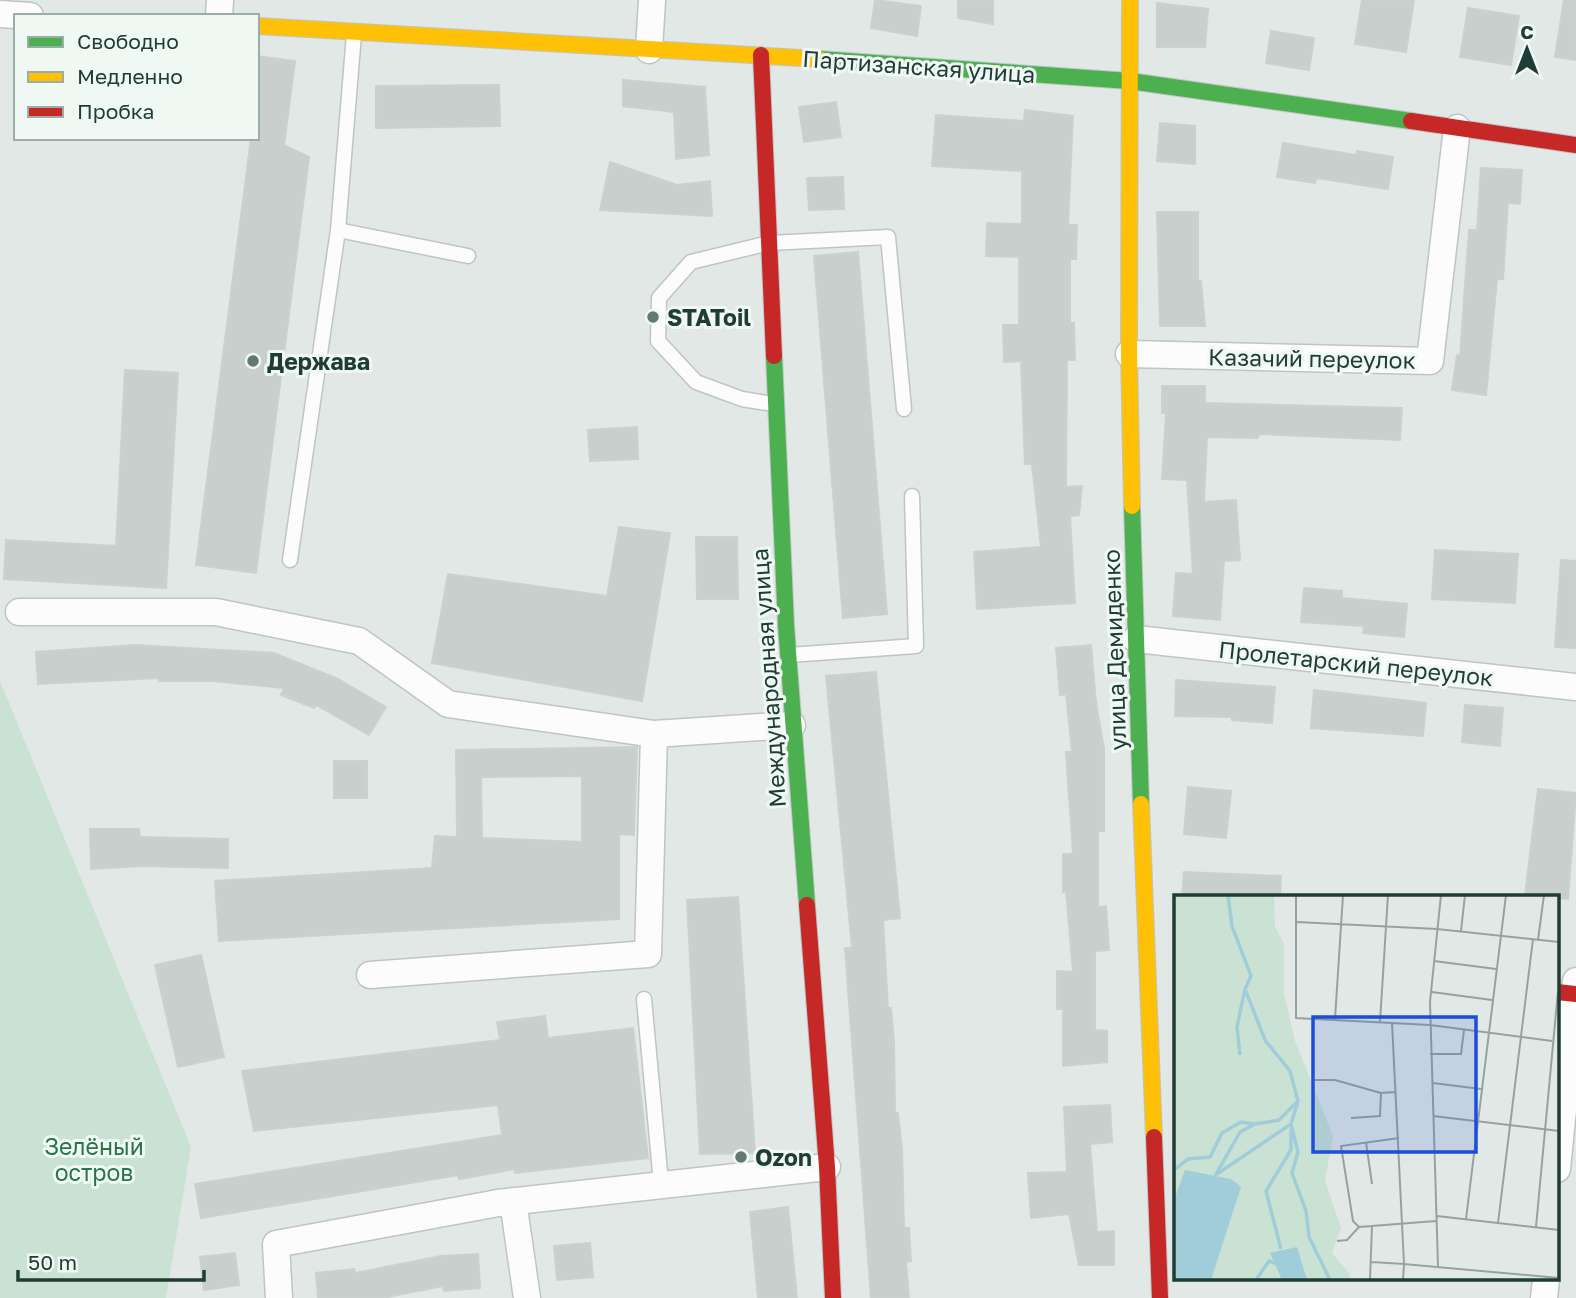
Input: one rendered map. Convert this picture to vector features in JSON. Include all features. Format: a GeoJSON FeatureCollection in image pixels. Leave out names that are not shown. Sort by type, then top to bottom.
{"type":"FeatureCollection","features":[{"type":"Feature","properties":{"kind":"street"},"geometry":{"type":"LineString","coordinates":[[649,50],[652,0]]}},
{"type":"Feature","properties":{"kind":"street","name":"улица Демиденко"},"geometry":{"type":"LineString","coordinates":[[1130,0],[1129,354],[1136,639],[1154,953],[1160,1298]]}},
{"type":"Feature","properties":{"kind":"street","name":"Партизанская улица"},"geometry":{"type":"LineString","coordinates":[[259,26],[761,55],[1130,81],[1576,145]]}},
{"type":"Feature","properties":{"kind":"street","name":"Международная улица"},"geometry":{"type":"LineString","coordinates":[[761,55],[792,725],[827,1167],[834,1298]]}},
{"type":"Feature","properties":{"kind":"street","name":"Казачий переулок"},"geometry":{"type":"LineString","coordinates":[[1129,354],[1430,360],[1457,128]]}},
{"type":"Feature","properties":{"kind":"street"},"geometry":{"type":"LineString","coordinates":[[19,612],[229,615],[359,641],[448,704],[654,734],[792,725]]}},
{"type":"Feature","properties":{"kind":"street","name":"Пролетарский переулок"},"geometry":{"type":"LineString","coordinates":[[1136,639],[1576,687]]}},
{"type":"Feature","properties":{"kind":"street"},"geometry":{"type":"LineString","coordinates":[[370,975],[648,954],[654,734]]}},
{"type":"Feature","properties":{"kind":"street"},"geometry":{"type":"LineString","coordinates":[[1558,1156],[1571,990]]}},
{"type":"Feature","properties":{"kind":"street"},"geometry":{"type":"LineString","coordinates":[[279,1298],[276,1244],[513,1201],[827,1167]]}},
{"type":"Feature","properties":{"kind":"street"},"geometry":{"type":"LineString","coordinates":[[513,1201],[527,1298]]}},
{"type":"Feature","properties":{"kind":"street"},"geometry":{"type":"LineString","coordinates":[[1544,1298],[1546,1280]]}},
{"type":"Feature","properties":{"kind":"lane"},"geometry":{"type":"LineString","coordinates":[[290,559],[338,230],[354,32]]}},
{"type":"Feature","properties":{"kind":"lane"},"geometry":{"type":"LineString","coordinates":[[338,230],[467,256]]}},
{"type":"Feature","properties":{"kind":"lane"},"geometry":{"type":"LineString","coordinates":[[776,405],[742,399],[695,382],[658,341],[659,298],[691,262],[769,243],[888,237],[904,409]]}},
{"type":"Feature","properties":{"kind":"lane"},"geometry":{"type":"LineString","coordinates":[[788,655],[916,646],[912,496]]}},
{"type":"Feature","properties":{"kind":"lane"},"geometry":{"type":"LineString","coordinates":[[644,999],[662,1183]]}},
{"type":"Feature","properties":{"kind":"green space","name":"Зелёный остров"},"geometry":{"type":"Polygon","coordinates":[[[0,681],[191,1147],[166,1298],[0,1298],[0,681]]]}},
{"type":"Feature","properties":{"kind":"building"},"geometry":{"type":"Polygon","coordinates":[[[875,0],[921,6],[917,36],[871,28],[875,0]]]}},
{"type":"Feature","properties":{"kind":"building"},"geometry":{"type":"Polygon","coordinates":[[[958,0],[993,0],[993,24],[958,18],[958,0]]]}},
{"type":"Feature","properties":{"kind":"building"},"geometry":{"type":"Polygon","coordinates":[[[1362,0],[1414,0],[1406,52],[1355,44],[1362,0]]]}},
{"type":"Feature","properties":{"kind":"building"},"geometry":{"type":"Polygon","coordinates":[[[1564,0],[1576,0],[1576,60],[1555,57],[1564,0]]]}},
{"type":"Feature","properties":{"kind":"building"},"geometry":{"type":"Polygon","coordinates":[[[1157,3],[1208,9],[1205,47],[1157,47],[1157,3]]]}},
{"type":"Feature","properties":{"kind":"building"},"geometry":{"type":"Polygon","coordinates":[[[1468,8],[1519,16],[1511,65],[1460,57],[1468,8]]]}},
{"type":"Feature","properties":{"kind":"building"},"geometry":{"type":"Polygon","coordinates":[[[1271,31],[1314,38],[1309,70],[1266,63],[1271,31]]]}},
{"type":"Feature","properties":{"kind":"building","name":"Держава"},"geometry":{"type":"Polygon","coordinates":[[[259,56],[295,61],[284,145],[309,157],[256,573],[196,565],[251,140],[259,140],[259,56]]]}},
{"type":"Feature","properties":{"kind":"building"},"geometry":{"type":"Polygon","coordinates":[[[623,80],[705,87],[709,155],[676,159],[674,112],[623,106],[623,80]]]}},
{"type":"Feature","properties":{"kind":"building"},"geometry":{"type":"Polygon","coordinates":[[[499,85],[500,126],[376,128],[376,86],[499,85]]]}},
{"type":"Feature","properties":{"kind":"building"},"geometry":{"type":"Polygon","coordinates":[[[836,102],[841,137],[804,142],[799,107],[836,102]]]}},
{"type":"Feature","properties":{"kind":"building"},"geometry":{"type":"Polygon","coordinates":[[[1025,110],[1073,116],[1068,225],[1077,225],[1076,259],[1070,259],[1070,323],[1074,323],[1075,360],[1067,360],[1066,487],[1082,486],[1079,515],[1070,516],[1075,603],[977,609],[974,552],[1041,547],[1032,464],[1025,464],[1021,361],[1004,362],[1003,325],[1019,325],[1019,257],[986,256],[987,223],[1022,224],[1022,171],[932,166],[936,115],[1024,121],[1025,110]]]}},
{"type":"Feature","properties":{"kind":"building"},"geometry":{"type":"Polygon","coordinates":[[[1160,123],[1195,126],[1195,164],[1157,161],[1160,123]]]}},
{"type":"Feature","properties":{"kind":"building"},"geometry":{"type":"Polygon","coordinates":[[[1283,143],[1356,155],[1357,151],[1393,157],[1388,189],[1316,178],[1315,183],[1277,177],[1283,143]]]}},
{"type":"Feature","properties":{"kind":"building"},"geometry":{"type":"Polygon","coordinates":[[[610,162],[677,185],[710,181],[712,216],[600,210],[610,162]]]}},
{"type":"Feature","properties":{"kind":"building"},"geometry":{"type":"Polygon","coordinates":[[[1481,168],[1522,170],[1520,204],[1508,203],[1503,279],[1497,279],[1486,395],[1452,390],[1457,355],[1460,356],[1469,230],[1477,230],[1481,168]]]}},
{"type":"Feature","properties":{"kind":"building"},"geometry":{"type":"Polygon","coordinates":[[[843,177],[844,209],[809,210],[807,178],[843,177]]]}},
{"type":"Feature","properties":{"kind":"building"},"geometry":{"type":"Polygon","coordinates":[[[1157,212],[1198,212],[1198,281],[1201,281],[1205,326],[1160,326],[1157,212]]]}},
{"type":"Feature","properties":{"kind":"building"},"geometry":{"type":"Polygon","coordinates":[[[858,252],[887,614],[843,618],[814,256],[858,252]]]}},
{"type":"Feature","properties":{"kind":"building"},"geometry":{"type":"Polygon","coordinates":[[[125,370],[178,373],[166,588],[4,579],[6,540],[116,546],[125,370]]]}},
{"type":"Feature","properties":{"kind":"building"},"geometry":{"type":"Polygon","coordinates":[[[1162,386],[1205,386],[1205,403],[1402,408],[1400,440],[1259,434],[1258,438],[1207,437],[1204,502],[1236,500],[1240,560],[1224,561],[1220,620],[1173,616],[1176,573],[1193,574],[1187,480],[1162,479],[1166,413],[1162,413],[1162,386]]]}},
{"type":"Feature","properties":{"kind":"building"},"geometry":{"type":"Polygon","coordinates":[[[637,427],[638,459],[590,461],[588,430],[637,427]]]}},
{"type":"Feature","properties":{"kind":"building"},"geometry":{"type":"Polygon","coordinates":[[[619,527],[670,533],[642,701],[432,663],[448,574],[607,596],[619,527]]]}},
{"type":"Feature","properties":{"kind":"building"},"geometry":{"type":"Polygon","coordinates":[[[696,537],[737,537],[738,599],[697,599],[696,537]]]}},
{"type":"Feature","properties":{"kind":"building"},"geometry":{"type":"Polygon","coordinates":[[[1435,550],[1518,554],[1515,603],[1432,599],[1435,550]]]}},
{"type":"Feature","properties":{"kind":"building"},"geometry":{"type":"Polygon","coordinates":[[[1561,560],[1576,561],[1576,648],[1555,647],[1561,560]]]}},
{"type":"Feature","properties":{"kind":"building"},"geometry":{"type":"Polygon","coordinates":[[[1304,588],[1342,591],[1342,598],[1407,604],[1404,637],[1363,633],[1364,626],[1301,622],[1304,588]]]}},
{"type":"Feature","properties":{"kind":"building"},"geometry":{"type":"Polygon","coordinates":[[[135,645],[274,653],[338,679],[386,707],[369,735],[316,705],[314,708],[281,695],[284,688],[212,681],[159,681],[159,678],[38,684],[36,652],[135,645]]]}},
{"type":"Feature","properties":{"kind":"building"},"geometry":{"type":"Polygon","coordinates":[[[1091,645],[1096,703],[1104,749],[1104,831],[1098,831],[1098,907],[1106,906],[1109,950],[1095,951],[1095,1030],[1107,1031],[1107,1062],[1063,1066],[1063,1009],[1057,1009],[1057,971],[1073,972],[1066,891],[1063,892],[1063,854],[1073,854],[1066,752],[1072,752],[1066,694],[1060,695],[1056,648],[1091,645]]]}},
{"type":"Feature","properties":{"kind":"building"},"geometry":{"type":"Polygon","coordinates":[[[876,672],[900,918],[883,920],[888,1008],[891,1008],[894,1042],[895,1113],[898,1113],[902,1149],[904,1228],[909,1228],[911,1261],[906,1262],[909,1298],[871,1298],[845,948],[852,948],[826,676],[876,672]]]}},
{"type":"Feature","properties":{"kind":"building"},"geometry":{"type":"Polygon","coordinates":[[[1176,680],[1275,687],[1272,723],[1232,720],[1232,717],[1175,716],[1176,680]]]}},
{"type":"Feature","properties":{"kind":"building"},"geometry":{"type":"Polygon","coordinates":[[[1314,690],[1426,703],[1423,736],[1311,728],[1314,690]]]}},
{"type":"Feature","properties":{"kind":"building"},"geometry":{"type":"Polygon","coordinates":[[[1465,705],[1503,708],[1500,746],[1462,742],[1465,705]]]}},
{"type":"Feature","properties":{"kind":"building"},"geometry":{"type":"Polygon","coordinates":[[[637,747],[634,835],[619,834],[619,919],[219,941],[215,881],[432,868],[435,836],[457,837],[456,750],[637,747]],[[582,776],[481,777],[482,838],[582,842],[582,776]]]}},
{"type":"Feature","properties":{"kind":"building"},"geometry":{"type":"Polygon","coordinates":[[[334,761],[367,761],[367,798],[334,798],[334,761]]]}},
{"type":"Feature","properties":{"kind":"building"},"geometry":{"type":"Polygon","coordinates":[[[1188,787],[1231,791],[1226,838],[1184,834],[1188,787]]]}},
{"type":"Feature","properties":{"kind":"building"},"geometry":{"type":"Polygon","coordinates":[[[1538,789],[1576,793],[1568,899],[1558,898],[1558,895],[1525,895],[1538,789]]]}},
{"type":"Feature","properties":{"kind":"building"},"geometry":{"type":"Polygon","coordinates":[[[90,829],[139,829],[140,837],[228,839],[228,868],[140,866],[91,869],[90,829]]]}},
{"type":"Feature","properties":{"kind":"building"},"geometry":{"type":"Polygon","coordinates":[[[1184,872],[1281,876],[1280,895],[1182,895],[1184,872]]]}},
{"type":"Feature","properties":{"kind":"building"},"geometry":{"type":"Polygon","coordinates":[[[738,897],[755,1153],[700,1154],[687,900],[738,897]]]}},
{"type":"Feature","properties":{"kind":"building"},"geometry":{"type":"Polygon","coordinates":[[[201,955],[224,1057],[178,1067],[155,965],[201,955]]]}},
{"type":"Feature","properties":{"kind":"building"},"geometry":{"type":"Polygon","coordinates":[[[545,1016],[548,1038],[633,1028],[648,1158],[515,1173],[515,1169],[459,1179],[458,1175],[201,1218],[195,1184],[502,1135],[498,1105],[254,1131],[242,1071],[500,1040],[497,1022],[545,1016]]]}},
{"type":"Feature","properties":{"kind":"building"},"geometry":{"type":"Polygon","coordinates":[[[1110,1105],[1112,1142],[1090,1144],[1097,1232],[1114,1231],[1114,1265],[1079,1265],[1069,1214],[1031,1218],[1028,1173],[1067,1172],[1064,1107],[1110,1105]]]}},
{"type":"Feature","properties":{"kind":"building"},"geometry":{"type":"Polygon","coordinates":[[[788,1207],[797,1298],[758,1298],[750,1212],[788,1207]]]}},
{"type":"Feature","properties":{"kind":"building"},"geometry":{"type":"Polygon","coordinates":[[[590,1243],[593,1277],[557,1280],[554,1246],[590,1243]]]}},
{"type":"Feature","properties":{"kind":"building"},"geometry":{"type":"Polygon","coordinates":[[[235,1253],[239,1285],[204,1290],[200,1257],[235,1253]]]}},
{"type":"Feature","properties":{"kind":"building"},"geometry":{"type":"Polygon","coordinates":[[[478,1254],[480,1288],[444,1291],[443,1286],[382,1298],[318,1298],[316,1273],[354,1269],[355,1273],[441,1256],[478,1254]]]}},
{"type":"Feature","properties":{"kind":"traffic: fast"},"geometry":{"type":"LineString","coordinates":[[819,59],[1130,81],[1411,121]]}},
{"type":"Feature","properties":{"kind":"traffic: fast"},"geometry":{"type":"LineString","coordinates":[[774,356],[786,625],[807,905]]}},
{"type":"Feature","properties":{"kind":"traffic: fast"},"geometry":{"type":"LineString","coordinates":[[1132,506],[1141,804]]}},
{"type":"Feature","properties":{"kind":"traffic: slow"},"geometry":{"type":"LineString","coordinates":[[1130,0],[1129,354],[1132,506]]}},
{"type":"Feature","properties":{"kind":"traffic: slow"},"geometry":{"type":"LineString","coordinates":[[259,26],[819,59]]}},
{"type":"Feature","properties":{"kind":"traffic: slow"},"geometry":{"type":"LineString","coordinates":[[1141,804],[1154,1137]]}},
{"type":"Feature","properties":{"kind":"traffic: jam"},"geometry":{"type":"LineString","coordinates":[[761,55],[774,356]]}},
{"type":"Feature","properties":{"kind":"traffic: jam"},"geometry":{"type":"LineString","coordinates":[[1411,121],[1576,145]]}},
{"type":"Feature","properties":{"kind":"traffic: jam"},"geometry":{"type":"LineString","coordinates":[[807,905],[827,1167],[833,1298]]}},
{"type":"Feature","properties":{"kind":"traffic: jam"},"geometry":{"type":"LineString","coordinates":[[1558,992],[1576,994]]}},
{"type":"Feature","properties":{"kind":"traffic: jam"},"geometry":{"type":"LineString","coordinates":[[1154,1137],[1160,1298]]}},
{"type":"Feature","properties":{"kind":"place","name":"STAToil"},"geometry":{"type":"Point","coordinates":[653,317]}},
{"type":"Feature","properties":{"kind":"place","name":"Держава"},"geometry":{"type":"Point","coordinates":[253,361]}},
{"type":"Feature","properties":{"kind":"place","name":"Ozon"},"geometry":{"type":"Point","coordinates":[741,1157]}}]}
